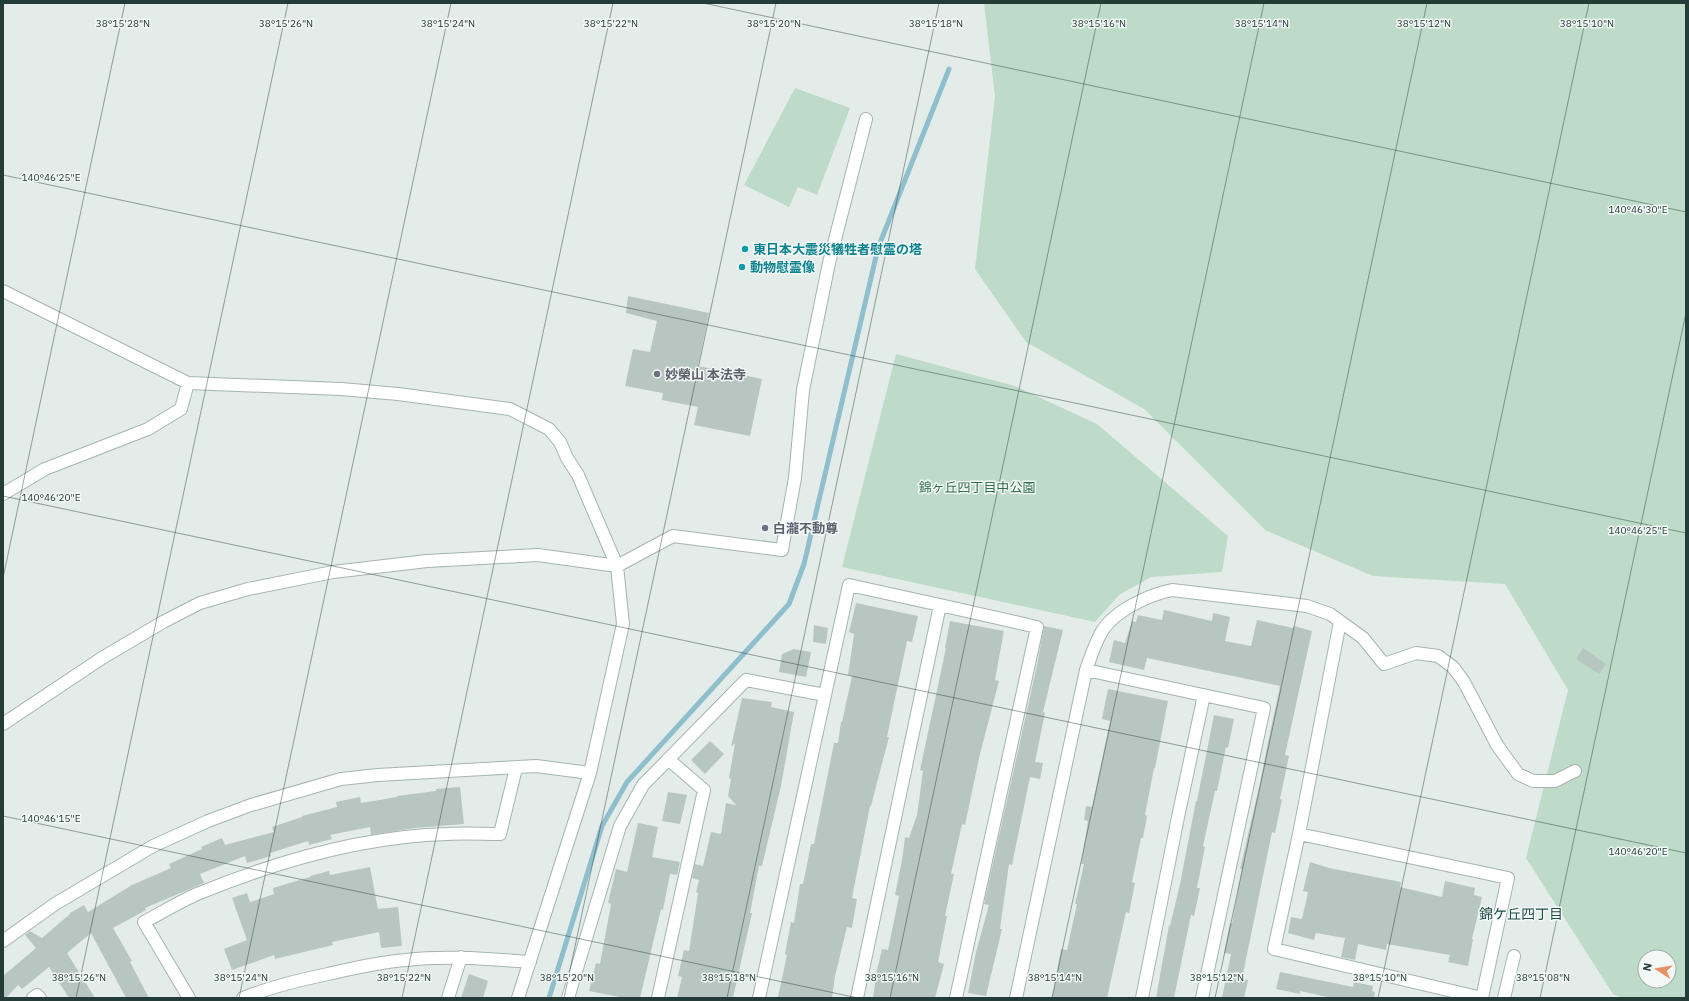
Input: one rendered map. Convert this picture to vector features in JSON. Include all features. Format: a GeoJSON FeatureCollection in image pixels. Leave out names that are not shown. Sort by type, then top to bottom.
{"type":"FeatureCollection","features":[{"type":"Feature","properties":{"kind":"street"},"geometry":{"type":"LineString","coordinates":[[3,724],[102,658],[163,622],[200,603],[248,589],[333,572],[427,561],[538,555],[617,566],[673,536],[782,550],[795,478],[803,390],[829,263],[866,119]]}},
{"type":"Feature","properties":{"kind":"street"},"geometry":{"type":"LineString","coordinates":[[3,291],[188,383],[341,389],[405,395],[510,409],[549,429],[560,442],[567,458],[578,475],[617,566],[623,624],[590,772],[518,998]]}},
{"type":"Feature","properties":{"kind":"street"},"geometry":{"type":"LineString","coordinates":[[5,491],[45,469],[148,430],[181,409],[188,383]]}},
{"type":"Feature","properties":{"kind":"street"},"geometry":{"type":"LineString","coordinates":[[759,998],[849,585],[1037,628],[956,998]]}},
{"type":"Feature","properties":{"kind":"street"},"geometry":{"type":"LineString","coordinates":[[1016,998],[1086,670],[1100,634],[1113,617],[1157,593],[1172,590],[1307,606],[1330,614],[1363,638],[1384,664],[1416,653],[1438,656],[1453,667],[1477,706],[1497,746],[1518,774],[1533,781],[1555,781],[1575,771]]}},
{"type":"Feature","properties":{"kind":"street"},"geometry":{"type":"LineString","coordinates":[[857,998],[940,605]]}},
{"type":"Feature","properties":{"kind":"street"},"geometry":{"type":"LineString","coordinates":[[1299,834],[1508,878],[1482,998],[1274,949],[1299,834],[1340,622]]}},
{"type":"Feature","properties":{"kind":"street"},"geometry":{"type":"LineString","coordinates":[[1086,670],[1264,708],[1202,998]]}},
{"type":"Feature","properties":{"kind":"street"},"geometry":{"type":"LineString","coordinates":[[568,998],[620,826],[643,785],[746,680],[825,695]]}},
{"type":"Feature","properties":{"kind":"street"},"geometry":{"type":"LineString","coordinates":[[1142,998],[1204,696]]}},
{"type":"Feature","properties":{"kind":"street"},"geometry":{"type":"LineString","coordinates":[[658,998],[704,790],[668,759]]}},
{"type":"Feature","properties":{"kind":"street"},"geometry":{"type":"LineString","coordinates":[[4,939],[55,904],[153,846],[208,821],[251,804],[341,779],[423,772],[536,766],[590,772]]}},
{"type":"Feature","properties":{"kind":"street"},"geometry":{"type":"LineString","coordinates":[[189,998],[144,922],[196,894],[264,868],[333,849],[395,839],[447,834],[500,834],[516,768]]}},
{"type":"Feature","properties":{"kind":"street"},"geometry":{"type":"LineString","coordinates":[[1504,998],[1514,956]]}},
{"type":"Feature","properties":{"kind":"street"},"geometry":{"type":"LineString","coordinates":[[243,998],[262,990],[300,980],[379,963],[406,960],[461,958],[530,962]]}},
{"type":"Feature","properties":{"kind":"street"},"geometry":{"type":"LineString","coordinates":[[448,998],[461,958]]}},
{"type":"Feature","properties":{"kind":"street"},"geometry":{"type":"LineString","coordinates":[[33,998],[37,995],[40,998]]}},
{"type":"Feature","properties":{"kind":"green space"},"geometry":{"type":"Polygon","coordinates":[[[984,3],[1686,3],[1686,998],[1623,998],[1613,994],[1526,858],[1568,690],[1505,584],[1373,576],[1265,530],[1144,409],[1026,342],[975,269],[995,97],[984,3]]]}},
{"type":"Feature","properties":{"kind":"green space"},"geometry":{"type":"Polygon","coordinates":[[[795,88],[850,108],[817,195],[798,187],[789,207],[744,185],[795,88]]]}},
{"type":"Feature","properties":{"kind":"green space","name":"錦ヶ丘四丁目中公園"},"geometry":{"type":"Polygon","coordinates":[[[896,354],[1015,386],[1097,424],[1228,536],[1222,572],[1151,577],[1119,595],[1095,622],[842,567],[896,354]]]}},
{"type":"Feature","properties":{"kind":"building","name":"妙榮山 本法寺"},"geometry":{"type":"Polygon","coordinates":[[[628,296],[709,313],[698,366],[762,379],[750,436],[694,425],[698,407],[662,400],[663,393],[625,386],[633,349],[650,352],[657,321],[626,313],[628,296]]]}},
{"type":"Feature","properties":{"kind":"building"},"geometry":{"type":"Polygon","coordinates":[[[856,603],[918,616],[912,642],[907,641],[887,737],[889,737],[870,806],[852,898],[857,899],[852,928],[847,927],[835,976],[832,998],[778,997],[787,955],[785,954],[791,922],[794,923],[800,884],[803,884],[811,844],[814,844],[834,743],[838,743],[841,722],[852,676],[848,675],[854,634],[849,632],[856,603]]]}},
{"type":"Feature","properties":{"kind":"building"},"geometry":{"type":"Polygon","coordinates":[[[1164,610],[1212,621],[1213,613],[1230,617],[1225,641],[1251,646],[1257,620],[1293,628],[1294,626],[1312,631],[1285,755],[1289,756],[1280,799],[1282,800],[1275,833],[1272,832],[1242,979],[1248,980],[1244,998],[1222,998],[1231,954],[1224,953],[1230,923],[1232,923],[1242,869],[1240,869],[1280,686],[1147,658],[1144,670],[1109,662],[1114,640],[1125,643],[1132,621],[1136,622],[1138,615],[1162,620],[1164,610]]]}},
{"type":"Feature","properties":{"kind":"building"},"geometry":{"type":"Polygon","coordinates":[[[950,621],[1004,631],[995,680],[999,681],[980,754],[965,825],[962,824],[951,874],[954,874],[945,916],[947,916],[938,962],[944,964],[935,998],[873,998],[882,949],[888,950],[899,896],[895,895],[905,837],[909,838],[917,815],[923,771],[920,770],[946,648],[950,621]]]}},
{"type":"Feature","properties":{"kind":"building"},"geometry":{"type":"Polygon","coordinates":[[[814,625],[828,628],[826,644],[813,642],[814,625]]]}},
{"type":"Feature","properties":{"kind":"building"},"geometry":{"type":"Polygon","coordinates":[[[1044,626],[1063,630],[1043,712],[1045,713],[1035,762],[1043,763],[1040,779],[1030,777],[1012,865],[1009,864],[1000,929],[1002,929],[986,996],[968,993],[976,952],[989,905],[984,904],[1037,665],[1044,626]]]}},
{"type":"Feature","properties":{"kind":"building"},"geometry":{"type":"Polygon","coordinates":[[[1583,648],[1606,664],[1599,674],[1576,659],[1583,648]]]}},
{"type":"Feature","properties":{"kind":"building"},"geometry":{"type":"Polygon","coordinates":[[[794,649],[811,652],[806,677],[779,672],[782,654],[794,649]]]}},
{"type":"Feature","properties":{"kind":"building"},"geometry":{"type":"Polygon","coordinates":[[[1108,689],[1168,701],[1145,815],[1147,816],[1143,838],[1141,838],[1132,882],[1135,883],[1129,913],[1126,912],[1107,998],[1052,998],[1061,949],[1067,950],[1077,904],[1075,904],[1084,864],[1081,864],[1088,821],[1084,820],[1086,806],[1092,807],[1110,721],[1102,719],[1108,689]]]}},
{"type":"Feature","properties":{"kind":"building"},"geometry":{"type":"Polygon","coordinates":[[[742,698],[772,702],[771,707],[794,712],[781,786],[762,866],[759,866],[750,913],[752,913],[733,998],[677,998],[682,977],[678,976],[684,950],[689,951],[698,893],[696,892],[699,880],[692,878],[695,864],[703,866],[711,832],[721,834],[726,803],[736,805],[728,796],[731,779],[729,778],[735,743],[731,747],[742,698]]]}},
{"type":"Feature","properties":{"kind":"building"},"geometry":{"type":"Polygon","coordinates":[[[1214,715],[1234,719],[1228,748],[1226,747],[1217,791],[1215,791],[1203,846],[1205,847],[1197,888],[1200,888],[1194,916],[1191,915],[1174,998],[1156,998],[1169,925],[1170,926],[1180,884],[1214,715]]]}},
{"type":"Feature","properties":{"kind":"building"},"geometry":{"type":"Polygon","coordinates":[[[710,741],[724,754],[705,774],[691,760],[710,741]]]}},
{"type":"Feature","properties":{"kind":"building"},"geometry":{"type":"Polygon","coordinates":[[[460,787],[464,824],[415,828],[371,835],[370,827],[330,835],[332,839],[309,845],[308,841],[270,853],[271,856],[247,863],[245,856],[200,874],[204,883],[145,908],[146,910],[113,928],[132,961],[130,962],[149,998],[126,998],[91,933],[67,953],[95,998],[69,998],[49,967],[22,989],[18,985],[6,998],[3,998],[3,976],[36,948],[25,935],[30,931],[42,938],[70,913],[84,905],[88,912],[132,885],[171,868],[169,864],[202,849],[201,847],[222,838],[225,845],[274,832],[272,827],[302,816],[337,807],[336,802],[360,797],[361,803],[397,796],[436,791],[436,789],[460,787]]]}},
{"type":"Feature","properties":{"kind":"building"},"geometry":{"type":"Polygon","coordinates":[[[668,792],[687,795],[680,824],[662,821],[668,792]]]}},
{"type":"Feature","properties":{"kind":"building"},"geometry":{"type":"Polygon","coordinates":[[[638,823],[658,827],[652,857],[680,862],[677,875],[670,874],[663,910],[661,909],[640,998],[624,998],[589,991],[596,963],[600,964],[611,904],[608,903],[616,869],[627,872],[638,823]]]}},
{"type":"Feature","properties":{"kind":"building"},"geometry":{"type":"Polygon","coordinates":[[[1310,862],[1329,868],[1401,882],[1400,887],[1442,897],[1445,881],[1475,888],[1474,895],[1482,897],[1472,939],[1468,966],[1448,962],[1450,955],[1387,944],[1386,950],[1358,944],[1355,960],[1341,957],[1345,938],[1316,933],[1314,940],[1288,933],[1291,917],[1302,919],[1308,892],[1303,891],[1310,862]]]}},
{"type":"Feature","properties":{"kind":"building"},"geometry":{"type":"Polygon","coordinates":[[[370,867],[378,909],[398,907],[402,946],[381,948],[379,932],[332,942],[333,945],[275,959],[274,955],[232,970],[224,949],[247,940],[232,898],[247,893],[250,902],[274,894],[273,888],[310,876],[329,871],[330,875],[370,867]]]}},
{"type":"Feature","properties":{"kind":"building"},"geometry":{"type":"Polygon","coordinates":[[[1280,972],[1353,987],[1354,982],[1373,986],[1372,991],[1375,992],[1374,998],[1332,998],[1300,991],[1300,994],[1276,989],[1280,972]]]}},
{"type":"Feature","properties":{"kind":"building"},"geometry":{"type":"Polygon","coordinates":[[[469,974],[488,981],[483,998],[461,998],[469,974]]]}},
{"type":"Feature","properties":{"kind":"waterway"},"geometry":{"type":"LineString","coordinates":[[549,998],[602,826],[627,782],[789,604],[804,564],[878,248],[949,69]]}},
{"type":"Feature","properties":{"kind":"place","name":"東日本大震災犠牲者慰霊の塔"},"geometry":{"type":"Point","coordinates":[745,249]}},
{"type":"Feature","properties":{"kind":"place","name":"動物慰霊像"},"geometry":{"type":"Point","coordinates":[742,267]}},
{"type":"Feature","properties":{"kind":"place","name":"妙榮山 本法寺"},"geometry":{"type":"Point","coordinates":[657,374]}},
{"type":"Feature","properties":{"kind":"place","name":"白瀧不動尊"},"geometry":{"type":"Point","coordinates":[765,528]}},
{"type":"Feature","properties":{"kind":"district","name":"錦ケ丘四丁目"},"geometry":{"type":"Point","coordinates":[1521,914]}}]}
